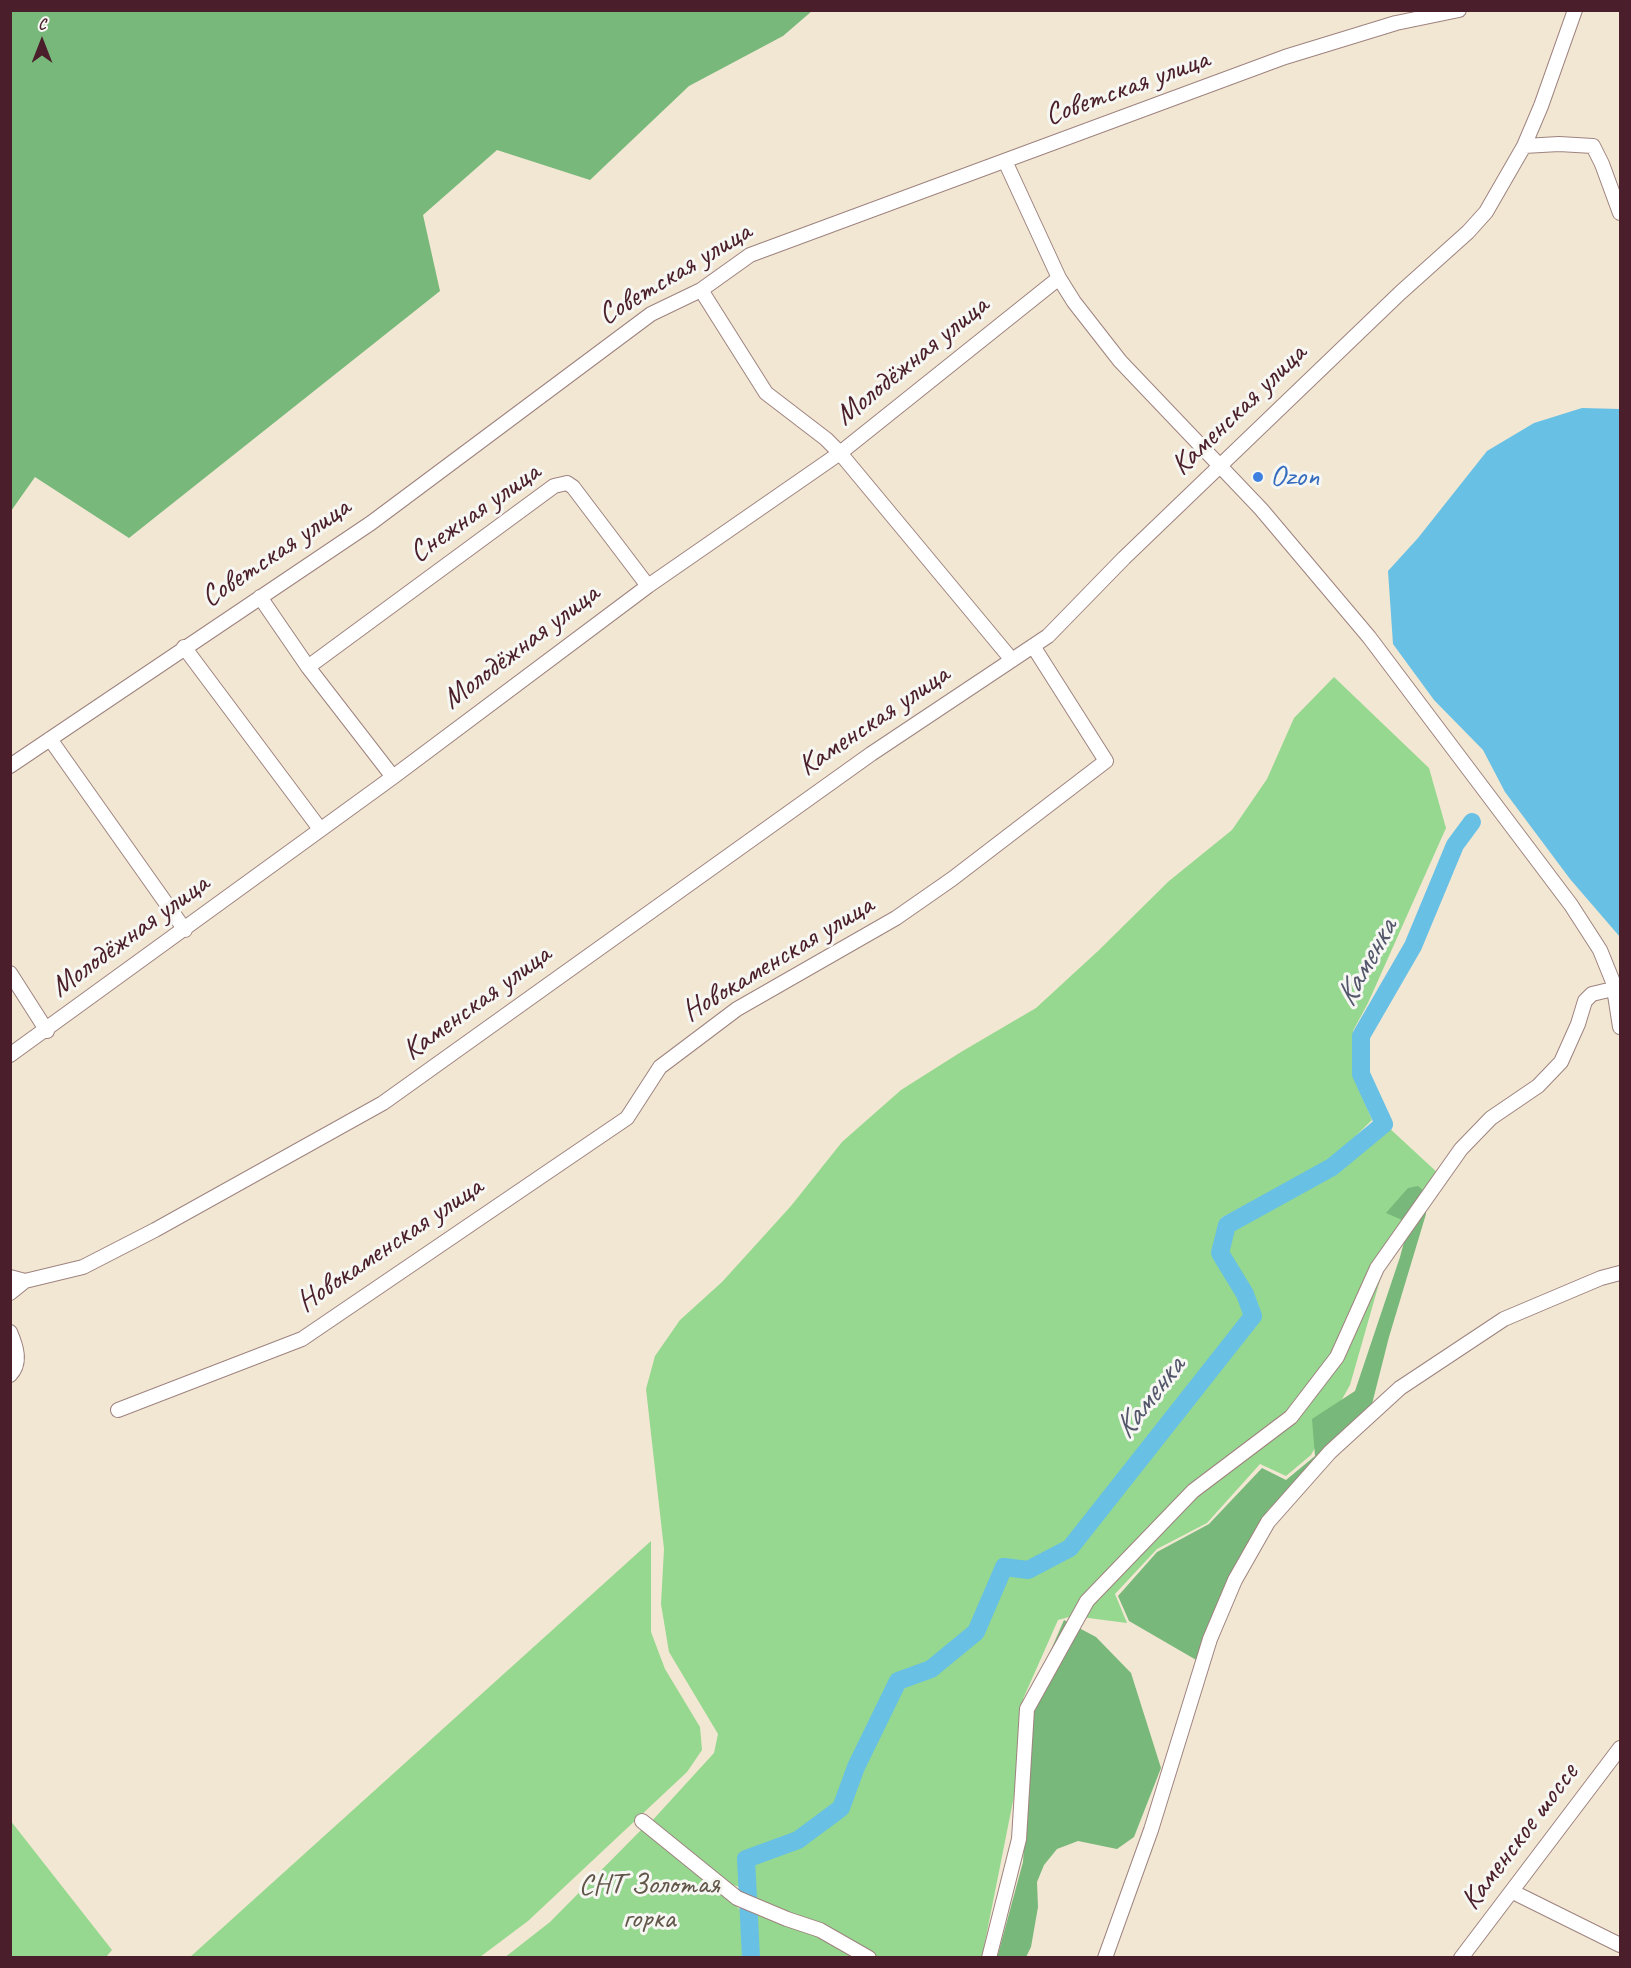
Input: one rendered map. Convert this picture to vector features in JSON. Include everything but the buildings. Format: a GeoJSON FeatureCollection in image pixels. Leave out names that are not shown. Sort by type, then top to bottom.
{"type":"FeatureCollection","features":[{"type":"Feature","properties":{"kind":"street","name":"Советская улица"},"geometry":{"type":"LineString","coordinates":[[10,766],[371,523],[651,314],[701,290],[750,255],[1285,57],[1396,23],[1459,10]]}},
{"type":"Feature","properties":{"kind":"street","name":"Каменская улица"},"geometry":{"type":"LineString","coordinates":[[25,1281],[83,1268],[383,1103],[871,754],[1048,636],[1124,558],[1400,293],[1468,232],[1486,212],[1524,146],[1541,106],[1575,10]]}},
{"type":"Feature","properties":{"kind":"street"},"geometry":{"type":"LineString","coordinates":[[1524,146],[1559,144],[1593,146],[1620,213]]}},
{"type":"Feature","properties":{"kind":"street"},"geometry":{"type":"LineString","coordinates":[[1005,161],[1059,278],[1074,302],[1120,361],[1261,509],[1369,637],[1571,905],[1600,950],[1613,982],[1620,1027]]}},
{"type":"Feature","properties":{"kind":"street","name":"Молодёжная улица"},"geometry":{"type":"LineString","coordinates":[[10,1055],[47,1031],[393,777],[648,586],[840,453],[1059,278]]}},
{"type":"Feature","properties":{"kind":"street"},"geometry":{"type":"LineString","coordinates":[[701,290],[766,393],[826,439],[840,453],[1012,660]]}},
{"type":"Feature","properties":{"kind":"street","name":"Снежная улица"},"geometry":{"type":"LineString","coordinates":[[308,667],[554,486],[567,483],[573,487],[648,586]]}},
{"type":"Feature","properties":{"kind":"street"},"geometry":{"type":"LineString","coordinates":[[260,597],[308,667],[393,777]]}},
{"type":"Feature","properties":{"kind":"street","name":"Новокаменская улица"},"geometry":{"type":"LineString","coordinates":[[118,1410],[302,1339],[627,1118],[660,1067],[736,1009],[896,918],[952,879],[1106,760],[1033,646]]}},
{"type":"Feature","properties":{"kind":"street"},"geometry":{"type":"LineString","coordinates":[[184,647],[320,829]]}},
{"type":"Feature","properties":{"kind":"street"},"geometry":{"type":"LineString","coordinates":[[50,739],[184,930]]}},
{"type":"Feature","properties":{"kind":"street"},"geometry":{"type":"LineString","coordinates":[[10,974],[47,1031]]}},
{"type":"Feature","properties":{"kind":"street"},"geometry":{"type":"LineString","coordinates":[[989,1958],[1019,1839],[1027,1709],[1087,1601],[1193,1491],[1291,1417],[1338,1357],[1377,1268],[1461,1149],[1491,1118],[1538,1086],[1561,1062],[1578,1024],[1585,1001],[1592,994],[1613,989]]}},
{"type":"Feature","properties":{"kind":"street"},"geometry":{"type":"LineString","coordinates":[[1106,1958],[1151,1830],[1210,1639],[1235,1580],[1268,1522],[1330,1452],[1400,1388],[1504,1319],[1601,1278],[1620,1273]]}},
{"type":"Feature","properties":{"kind":"street"},"geometry":{"type":"LineString","coordinates":[[10,1277],[25,1281]]}},
{"type":"Feature","properties":{"kind":"street"},"geometry":{"type":"LineString","coordinates":[[10,1293],[25,1281]]}},
{"type":"Feature","properties":{"kind":"street"},"geometry":{"type":"LineString","coordinates":[[10,1332],[18,1351],[15,1371],[10,1375]]}},
{"type":"Feature","properties":{"kind":"street","name":"Каменское шоссе"},"geometry":{"type":"LineString","coordinates":[[1461,1958],[1620,1748]]}},
{"type":"Feature","properties":{"kind":"street"},"geometry":{"type":"LineString","coordinates":[[642,1821],[737,1898],[819,1930],[869,1958]]}},
{"type":"Feature","properties":{"kind":"street"},"geometry":{"type":"LineString","coordinates":[[1513,1892],[1620,1945]]}},
{"type":"Feature","properties":{"kind":"green space"},"geometry":{"type":"Polygon","coordinates":[[[11,10],[812,11],[783,36],[689,86],[590,180],[497,150],[423,215],[440,291],[129,538],[35,477],[11,511],[11,10]]]}},
{"type":"Feature","properties":{"kind":"green space"},"geometry":{"type":"Polygon","coordinates":[[[1334,677],[1429,768],[1446,828],[1368,1003],[1353,1031],[1354,1077],[1372,1120],[1329,1162],[1221,1218],[1213,1255],[1240,1297],[1247,1315],[1067,1544],[1028,1563],[1000,1563],[974,1629],[929,1666],[896,1677],[853,1766],[839,1806],[795,1836],[743,1856],[743,1888],[726,1883],[650,1823],[714,1753],[718,1734],[669,1652],[661,1604],[664,1549],[646,1389],[655,1356],[680,1320],[722,1282],[791,1206],[842,1142],[901,1090],[1036,1008],[1169,881],[1232,830],[1267,779],[1294,718],[1334,677]]]}},
{"type":"Feature","properties":{"kind":"green space"},"geometry":{"type":"Polygon","coordinates":[[[1387,1126],[1440,1175],[1394,1231],[1350,1385],[1311,1455],[1286,1476],[1260,1464],[1207,1523],[1157,1549],[1115,1594],[1127,1623],[1073,1616],[1058,1620],[1023,1699],[1015,1791],[982,1957],[754,1957],[748,1861],[797,1843],[846,1813],[860,1769],[902,1686],[936,1673],[978,1637],[1006,1573],[1029,1574],[1071,1553],[1257,1319],[1252,1294],[1227,1253],[1233,1228],[1339,1170],[1387,1126]]]}},
{"type":"Feature","properties":{"kind":"green space"},"geometry":{"type":"Polygon","coordinates":[[[1418,1186],[1425,1192],[1426,1214],[1389,1337],[1372,1404],[1326,1455],[1268,1510],[1227,1588],[1198,1661],[1129,1621],[1118,1596],[1157,1552],[1209,1524],[1262,1468],[1286,1480],[1315,1456],[1312,1419],[1355,1391],[1400,1257],[1409,1223],[1386,1213],[1408,1188],[1418,1186]]]}},
{"type":"Feature","properties":{"kind":"green space"},"geometry":{"type":"Polygon","coordinates":[[[651,1541],[651,1632],[665,1669],[700,1727],[702,1750],[687,1772],[528,1921],[480,1957],[189,1958],[651,1541]]]}},
{"type":"Feature","properties":{"kind":"green space"},"geometry":{"type":"Polygon","coordinates":[[[1064,1620],[1096,1637],[1131,1673],[1161,1768],[1134,1837],[1117,1849],[1078,1841],[1057,1849],[1044,1865],[1037,1882],[1038,1907],[1031,1947],[1026,1957],[997,1958],[1023,1862],[1029,1770],[1030,1698],[1064,1620]]]}},
{"type":"Feature","properties":{"kind":"green space"},"geometry":{"type":"Polygon","coordinates":[[[10,1820],[112,1950],[106,1957],[11,1957],[10,1820]]]}},
{"type":"Feature","properties":{"kind":"green space","name":"СНТ Золотая горка"},"geometry":{"type":"Polygon","coordinates":[[[643,1828],[719,1888],[741,1911],[745,1957],[504,1958],[550,1922],[643,1828]]]}},
{"type":"Feature","properties":{"kind":"water"},"geometry":{"type":"Polygon","coordinates":[[[1582,408],[1620,409],[1620,937],[1570,879],[1505,792],[1483,750],[1434,700],[1393,644],[1388,571],[1418,538],[1487,451],[1534,423],[1582,408]]]}},
{"type":"Feature","properties":{"kind":"waterway","name":"Каменка"},"geometry":{"type":"LineString","coordinates":[[751,1958],[746,1859],[798,1840],[841,1808],[856,1767],[898,1681],[931,1669],[976,1632],[1004,1567],[1028,1570],[1070,1548],[1253,1316],[1245,1294],[1220,1253],[1227,1225],[1332,1167],[1384,1124],[1361,1074],[1361,1036],[1413,946],[1455,845],[1472,822]]}},
{"type":"Feature","properties":{"kind":"place","name":"Ozon"},"geometry":{"type":"Point","coordinates":[1258,477]}}]}
